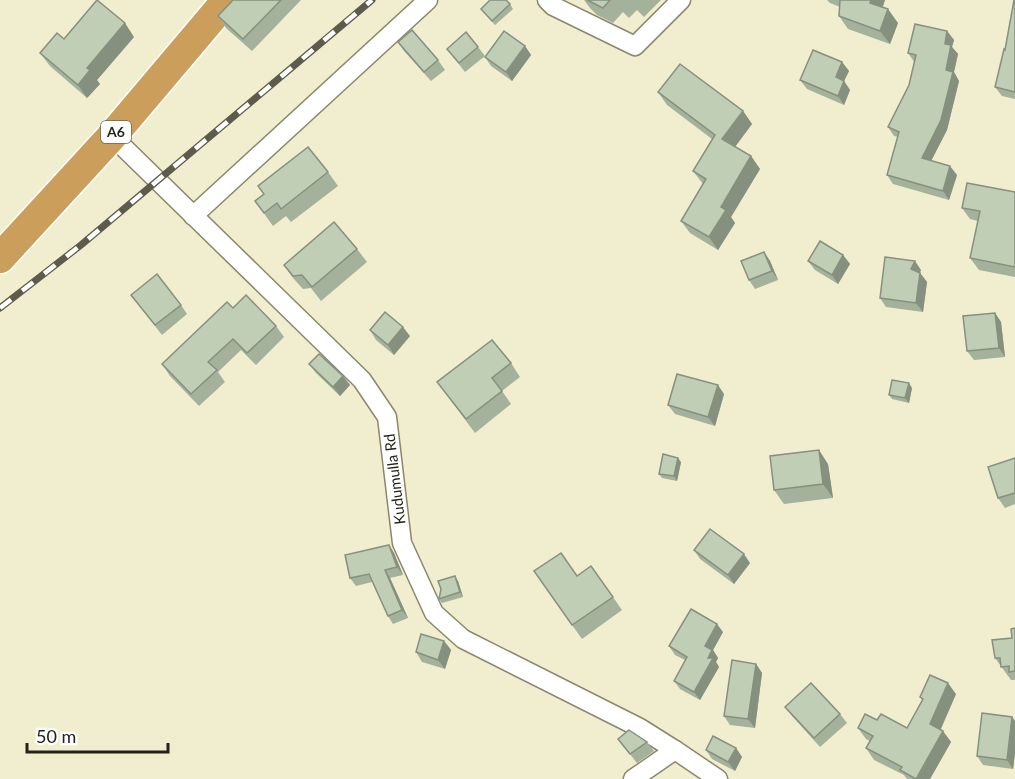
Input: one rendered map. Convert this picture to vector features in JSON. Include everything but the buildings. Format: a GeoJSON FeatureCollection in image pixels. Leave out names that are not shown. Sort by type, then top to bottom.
{"type":"FeatureCollection","features":[{"type":"Feature","properties":{"kind":"highway","name":"A6"},"geometry":{"type":"LineString","coordinates":[[0,258],[112,136],[227,0]]}},
{"type":"Feature","properties":{"kind":"street"},"geometry":{"type":"LineString","coordinates":[[193,216],[428,0]]}},
{"type":"Feature","properties":{"kind":"street"},"geometry":{"type":"LineString","coordinates":[[547,0],[553,6],[634,46],[681,0]]}},
{"type":"Feature","properties":{"kind":"street","name":"Kudumulla Rd"},"geometry":{"type":"LineString","coordinates":[[112,136],[362,380],[387,417],[402,543],[434,612],[463,639],[640,729],[718,779]]}},
{"type":"Feature","properties":{"kind":"street"},"geometry":{"type":"LineString","coordinates":[[633,779],[675,750]]}},
{"type":"Feature","properties":{"kind":"railway"},"geometry":{"type":"LineString","coordinates":[[0,308],[81,245],[372,0]]}}]}
